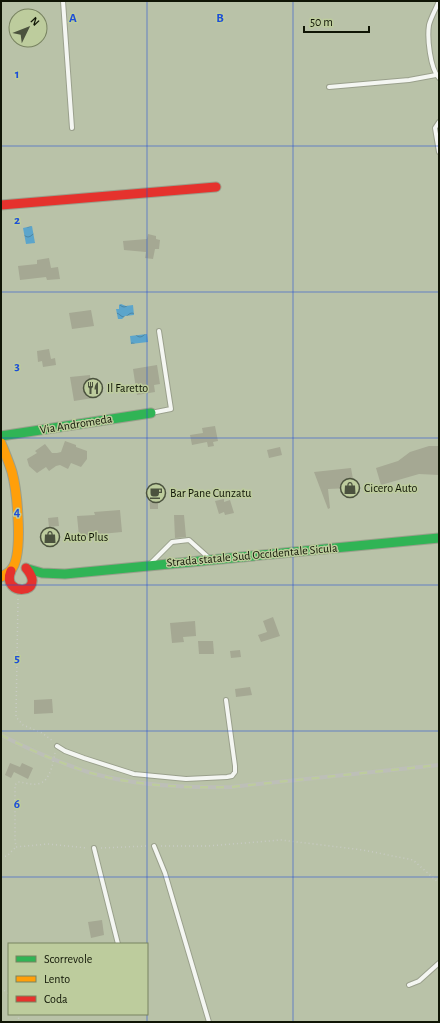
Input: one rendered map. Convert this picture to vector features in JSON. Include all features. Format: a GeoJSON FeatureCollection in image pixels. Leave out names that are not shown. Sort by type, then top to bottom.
{"type":"FeatureCollection","features":[{"type":"Feature","properties":{"kind":"main road"},"geometry":{"type":"LineString","coordinates":[[1,205],[216,187]]}},
{"type":"Feature","properties":{"kind":"main road","name":"Via Andromeda"},"geometry":{"type":"LineString","coordinates":[[1,436],[151,413]]}},
{"type":"Feature","properties":{"kind":"main road"},"geometry":{"type":"LineString","coordinates":[[1,443],[12,473],[17,496],[18,547],[16,563],[8,579],[15,589]]}},
{"type":"Feature","properties":{"kind":"main road","name":"Strada statale Sud Occidentale Sicula"},"geometry":{"type":"LineString","coordinates":[[65,574],[439,538]]}},
{"type":"Feature","properties":{"kind":"main road"},"geometry":{"type":"LineString","coordinates":[[18,547],[32,576],[32,582],[29,587]]}},
{"type":"Feature","properties":{"kind":"main road"},"geometry":{"type":"LineString","coordinates":[[1,577],[21,566],[35,573],[65,574]]}},
{"type":"Feature","properties":{"kind":"main road"},"geometry":{"type":"LineString","coordinates":[[1,584],[15,589],[24,590],[42,580],[65,574]]}},
{"type":"Feature","properties":{"kind":"lane"},"geometry":{"type":"LineString","coordinates":[[63,1],[72,128]]}},
{"type":"Feature","properties":{"kind":"lane"},"geometry":{"type":"LineString","coordinates":[[329,86],[409,80],[438,76],[433,67],[430,49],[429,25],[438,1]]}},
{"type":"Feature","properties":{"kind":"lane"},"geometry":{"type":"LineString","coordinates":[[439,122],[435,128],[439,152]]}},
{"type":"Feature","properties":{"kind":"lane"},"geometry":{"type":"LineString","coordinates":[[151,413],[171,409],[160,331]]}},
{"type":"Feature","properties":{"kind":"lane"},"geometry":{"type":"LineString","coordinates":[[148,565],[172,542],[189,540],[211,559]]}},
{"type":"Feature","properties":{"kind":"lane"},"geometry":{"type":"LineString","coordinates":[[57,746],[71,753],[134,774],[186,779],[232,776],[235,772],[235,766],[226,700]]}},
{"type":"Feature","properties":{"kind":"lane"},"geometry":{"type":"LineString","coordinates":[[154,846],[165,873],[209,1022]]}},
{"type":"Feature","properties":{"kind":"lane"},"geometry":{"type":"LineString","coordinates":[[94,848],[118,943]]}},
{"type":"Feature","properties":{"kind":"lane"},"geometry":{"type":"LineString","coordinates":[[409,985],[419,981],[439,963]]}},
{"type":"Feature","properties":{"kind":"path"},"geometry":{"type":"LineString","coordinates":[[15,589],[16,717],[23,725],[42,733],[57,746],[48,777],[43,783],[37,784],[18,782],[15,785],[14,840],[16,847]]}},
{"type":"Feature","properties":{"kind":"path"},"geometry":{"type":"LineString","coordinates":[[1,857],[7,856],[16,847],[48,844],[94,848],[208,846],[281,840],[363,850],[413,860],[439,882]]}},
{"type":"Feature","properties":{"kind":"water"},"geometry":{"type":"Polygon","coordinates":[[[32,226],[35,243],[26,244],[23,228],[32,226]]]}},
{"type":"Feature","properties":{"kind":"water"},"geometry":{"type":"Polygon","coordinates":[[[121,304],[126,306],[133,305],[134,315],[125,316],[122,319],[118,319],[116,309],[119,309],[119,305],[121,304]]]}},
{"type":"Feature","properties":{"kind":"water"},"geometry":{"type":"Polygon","coordinates":[[[147,334],[148,342],[131,344],[130,336],[147,334]]]}},
{"type":"Feature","properties":{"kind":"building"},"geometry":{"type":"Polygon","coordinates":[[[148,234],[156,236],[156,239],[160,240],[159,249],[155,249],[153,259],[145,258],[146,252],[124,250],[123,241],[147,239],[148,234]]]}},
{"type":"Feature","properties":{"kind":"building"},"geometry":{"type":"Polygon","coordinates":[[[49,258],[51,268],[58,267],[60,279],[47,280],[46,277],[20,280],[18,266],[37,264],[37,260],[49,258]]]}},
{"type":"Feature","properties":{"kind":"building"},"geometry":{"type":"Polygon","coordinates":[[[91,310],[94,326],[72,329],[69,313],[91,310]]]}},
{"type":"Feature","properties":{"kind":"building"},"geometry":{"type":"Polygon","coordinates":[[[49,349],[51,359],[55,358],[56,365],[43,367],[42,361],[38,362],[37,351],[49,349]]]}},
{"type":"Feature","properties":{"kind":"building"},"geometry":{"type":"Polygon","coordinates":[[[157,365],[160,384],[154,385],[155,392],[137,395],[133,369],[157,365]]]}},
{"type":"Feature","properties":{"kind":"building"},"geometry":{"type":"Polygon","coordinates":[[[90,375],[93,398],[74,401],[70,377],[90,375]]]}},
{"type":"Feature","properties":{"kind":"building"},"geometry":{"type":"Polygon","coordinates":[[[215,426],[218,441],[213,442],[214,446],[208,447],[207,442],[192,445],[190,435],[203,433],[202,428],[215,426]]]}},
{"type":"Feature","properties":{"kind":"building"},"geometry":{"type":"Polygon","coordinates":[[[65,441],[87,451],[87,459],[81,467],[71,463],[68,469],[60,465],[49,471],[46,467],[37,473],[29,466],[27,459],[37,453],[35,451],[45,444],[52,453],[57,453],[61,452],[65,441]]]}},
{"type":"Feature","properties":{"kind":"building"},"geometry":{"type":"Polygon","coordinates":[[[429,446],[439,446],[439,475],[419,474],[381,485],[376,468],[398,461],[410,452],[429,446]]]}},
{"type":"Feature","properties":{"kind":"building"},"geometry":{"type":"Polygon","coordinates":[[[280,447],[282,455],[269,458],[267,450],[280,447]]]}},
{"type":"Feature","properties":{"kind":"building"},"geometry":{"type":"Polygon","coordinates":[[[351,468],[354,485],[350,485],[350,488],[328,489],[330,508],[328,509],[314,472],[351,468]]]}},
{"type":"Feature","properties":{"kind":"building","name":"Bar Pane Cunzatu"},"geometry":{"type":"Polygon","coordinates":[[[162,486],[162,499],[158,499],[158,509],[150,509],[149,487],[162,486]]]}},
{"type":"Feature","properties":{"kind":"building"},"geometry":{"type":"Polygon","coordinates":[[[224,499],[224,502],[230,500],[234,513],[225,515],[224,512],[219,514],[215,501],[224,499]]]}},
{"type":"Feature","properties":{"kind":"building"},"geometry":{"type":"Polygon","coordinates":[[[120,510],[122,532],[79,536],[77,516],[95,515],[94,512],[120,510]]]}},
{"type":"Feature","properties":{"kind":"building"},"geometry":{"type":"Polygon","coordinates":[[[174,515],[184,515],[186,537],[175,538],[174,515]]]}},
{"type":"Feature","properties":{"kind":"building"},"geometry":{"type":"Polygon","coordinates":[[[58,517],[59,526],[49,527],[48,518],[58,517]]]}},
{"type":"Feature","properties":{"kind":"building"},"geometry":{"type":"Polygon","coordinates":[[[273,617],[280,636],[261,642],[258,635],[267,632],[263,621],[273,617]]]}},
{"type":"Feature","properties":{"kind":"building"},"geometry":{"type":"Polygon","coordinates":[[[195,621],[196,636],[183,637],[184,642],[172,643],[170,623],[195,621]]]}},
{"type":"Feature","properties":{"kind":"building"},"geometry":{"type":"Polygon","coordinates":[[[198,641],[213,641],[214,654],[199,654],[198,641]]]}},
{"type":"Feature","properties":{"kind":"building"},"geometry":{"type":"Polygon","coordinates":[[[240,650],[241,657],[231,658],[230,651],[240,650]]]}},
{"type":"Feature","properties":{"kind":"building"},"geometry":{"type":"Polygon","coordinates":[[[250,687],[252,695],[236,697],[235,689],[250,687]]]}},
{"type":"Feature","properties":{"kind":"building"},"geometry":{"type":"Polygon","coordinates":[[[52,699],[53,713],[34,714],[34,700],[52,699]]]}},
{"type":"Feature","properties":{"kind":"building"},"geometry":{"type":"Polygon","coordinates":[[[10,763],[20,767],[22,763],[33,768],[28,779],[14,772],[11,778],[5,775],[10,763]]]}},
{"type":"Feature","properties":{"kind":"building"},"geometry":{"type":"Polygon","coordinates":[[[102,920],[104,935],[91,938],[88,922],[102,920]]]}},
{"type":"Feature","properties":{"kind":"railway"},"geometry":{"type":"LineString","coordinates":[[1,735],[45,756],[91,773],[125,781],[160,785],[231,787],[439,765]]}},
{"type":"Feature","properties":{"kind":"traffic: fast"},"geometry":{"type":"LineString","coordinates":[[1,436],[151,413]]}},
{"type":"Feature","properties":{"kind":"traffic: fast"},"geometry":{"type":"LineString","coordinates":[[28,569],[42,573],[65,574],[439,538]]}},
{"type":"Feature","properties":{"kind":"traffic: slow"},"geometry":{"type":"LineString","coordinates":[[1,443],[11,468],[14,481],[18,523],[15,563],[10,571],[1,577]]}},
{"type":"Feature","properties":{"kind":"traffic: jam"},"geometry":{"type":"LineString","coordinates":[[1,205],[216,187]]}},
{"type":"Feature","properties":{"kind":"traffic: jam"},"geometry":{"type":"LineString","coordinates":[[11,571],[9,579],[12,585],[17,589],[23,589],[28,588],[32,584],[32,577],[26,568]]}},
{"type":"Feature","properties":{"kind":"place","name":"Il Faretto"},"geometry":{"type":"Point","coordinates":[93,388]}},
{"type":"Feature","properties":{"kind":"place","name":"Cicero Auto"},"geometry":{"type":"Point","coordinates":[350,488]}},
{"type":"Feature","properties":{"kind":"place","name":"Bar Pane Cunzatu"},"geometry":{"type":"Point","coordinates":[156,493]}},
{"type":"Feature","properties":{"kind":"place","name":"Auto Plus"},"geometry":{"type":"Point","coordinates":[50,537]}}]}
